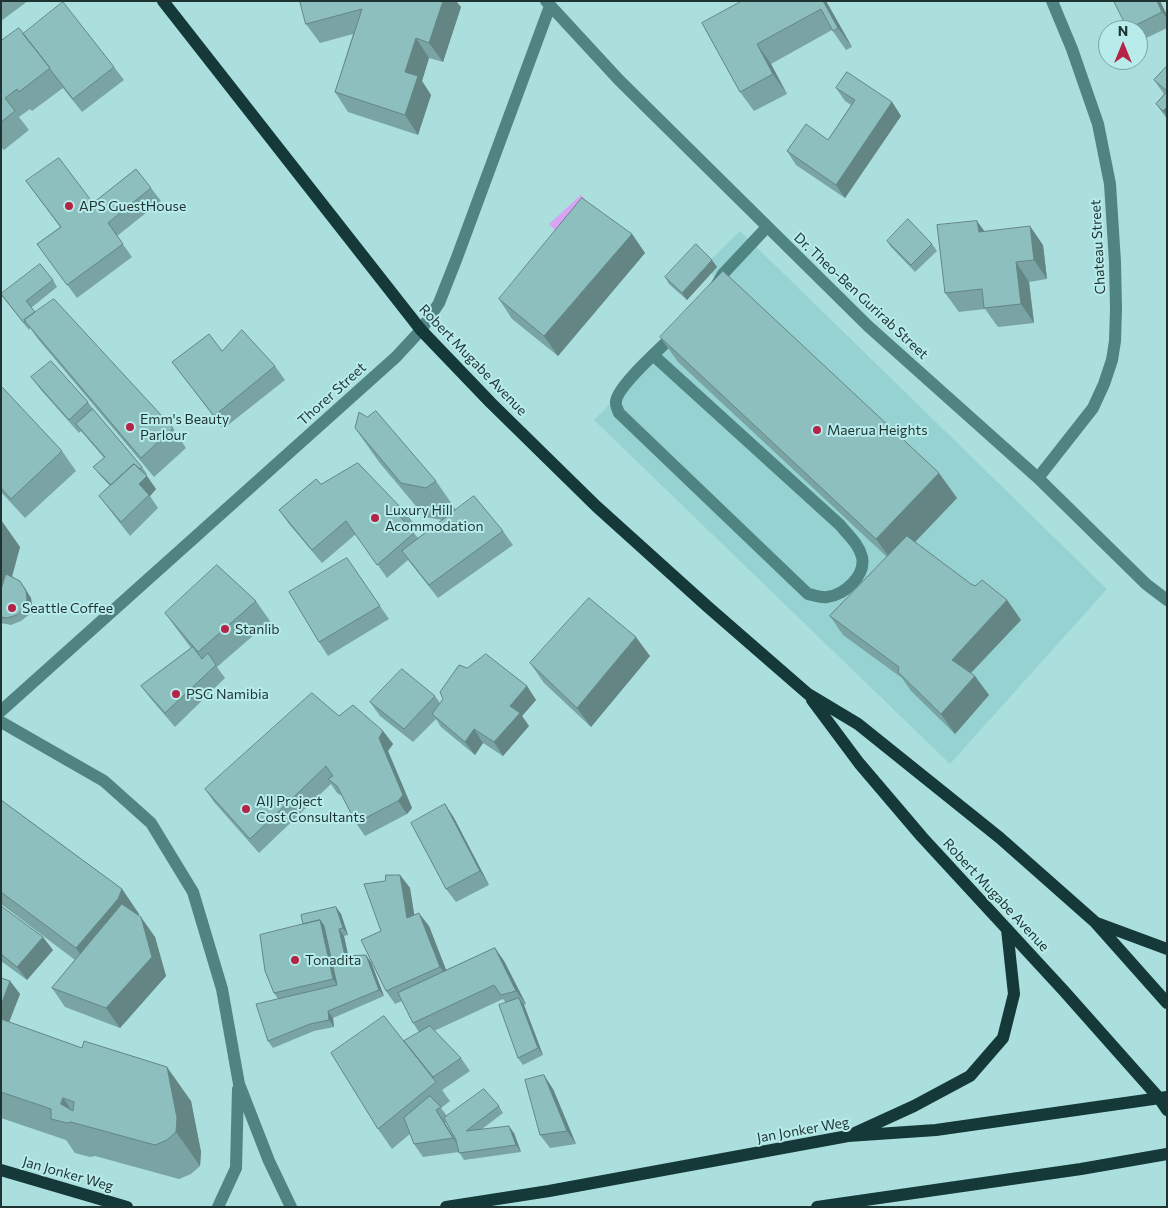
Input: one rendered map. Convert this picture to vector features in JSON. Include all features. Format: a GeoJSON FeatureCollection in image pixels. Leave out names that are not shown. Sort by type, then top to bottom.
{"type":"FeatureCollection","features":[{"type":"Feature","properties":{"kind":"main road","name":"Robert Mugabe Avenue"},"geometry":{"type":"LineString","coordinates":[[164,1],[421,330],[498,410],[596,506],[808,694],[858,724],[1000,838],[1095,922],[1167,1003]]}},
{"type":"Feature","properties":{"kind":"main road","name":"Robert Mugabe Avenue"},"geometry":{"type":"LineString","coordinates":[[808,694],[860,762],[922,837],[1163,1097],[1167,1110]]}},
{"type":"Feature","properties":{"kind":"main road"},"geometry":{"type":"LineString","coordinates":[[1095,922],[1167,948]]}},
{"type":"Feature","properties":{"kind":"main road"},"geometry":{"type":"LineString","coordinates":[[848,1136],[914,1106],[970,1076],[1002,1038],[1014,994],[1007,929]]}},
{"type":"Feature","properties":{"kind":"main road","name":"Jan Jonker Weg"},"geometry":{"type":"LineString","coordinates":[[446,1207],[549,1191],[848,1136],[936,1130],[1163,1097]]}},
{"type":"Feature","properties":{"kind":"main road"},"geometry":{"type":"LineString","coordinates":[[817,1207],[1167,1154]]}},
{"type":"Feature","properties":{"kind":"main road","name":"Jan Jonker Weg"},"geometry":{"type":"LineString","coordinates":[[1,1170],[127,1207]]}},
{"type":"Feature","properties":{"kind":"street","name":"Chateau Street"},"geometry":{"type":"LineString","coordinates":[[1038,478],[1093,408],[1112,360],[1115,341],[1116,309],[1110,184],[1098,124],[1072,49],[1052,1]]}},
{"type":"Feature","properties":{"kind":"street","name":"Thorer Street"},"geometry":{"type":"LineString","coordinates":[[1,711],[388,363],[421,330],[439,302],[456,260],[548,4]]}},
{"type":"Feature","properties":{"kind":"street","name":"Dr. Theo-Ben Gurirab Street"},"geometry":{"type":"LineString","coordinates":[[548,4],[619,80],[868,326],[1038,478],[1146,584],[1167,600]]}},
{"type":"Feature","properties":{"kind":"street"},"geometry":{"type":"LineString","coordinates":[[710,295],[723,274],[766,227]]}},
{"type":"Feature","properties":{"kind":"street"},"geometry":{"type":"LineString","coordinates":[[653,355],[845,531],[855,543],[862,558],[860,568],[856,580],[842,592],[827,597],[808,594],[619,413],[616,402],[621,389],[653,355],[686,323]]}},
{"type":"Feature","properties":{"kind":"street"},"geometry":{"type":"LineString","coordinates":[[1,722],[104,781],[151,823],[193,892],[222,989],[239,1084],[269,1161],[291,1207]]}},
{"type":"Feature","properties":{"kind":"street"},"geometry":{"type":"LineString","coordinates":[[218,1207],[236,1168],[239,1084]]}},
{"type":"Feature","properties":{"kind":"shaded area"},"geometry":{"type":"Polygon","coordinates":[[[581,195],[594,209],[563,238],[549,224],[581,195]]]}},
{"type":"Feature","properties":{"kind":"shaded area","name":"Maerua Heights"},"geometry":{"type":"Polygon","coordinates":[[[740,231],[1107,589],[950,764],[594,420],[726,289],[704,266],[740,231]]]}},
{"type":"Feature","properties":{"kind":"building"},"geometry":{"type":"Polygon","coordinates":[[[300,1],[443,1],[429,43],[416,38],[405,72],[418,76],[405,115],[335,92],[362,9],[306,24],[300,1]]]}},
{"type":"Feature","properties":{"kind":"building"},"geometry":{"type":"Polygon","coordinates":[[[742,1],[823,1],[838,28],[833,31],[821,9],[757,44],[773,74],[740,92],[702,23],[742,1]]]}},
{"type":"Feature","properties":{"kind":"building"},"geometry":{"type":"Polygon","coordinates":[[[1114,1],[1157,1],[1162,12],[1146,20],[1124,20],[1114,1]]]}},
{"type":"Feature","properties":{"kind":"building"},"geometry":{"type":"Polygon","coordinates":[[[63,2],[114,67],[73,99],[23,34],[63,2]]]}},
{"type":"Feature","properties":{"kind":"building"},"geometry":{"type":"Polygon","coordinates":[[[19,28],[50,68],[19,92],[17,89],[5,98],[15,111],[1,122],[1,41],[19,28]]]}},
{"type":"Feature","properties":{"kind":"building"},"geometry":{"type":"Polygon","coordinates":[[[1167,66],[1167,91],[1154,80],[1167,66]]]}},
{"type":"Feature","properties":{"kind":"building"},"geometry":{"type":"Polygon","coordinates":[[[847,72],[892,102],[836,185],[787,151],[806,124],[828,140],[855,100],[836,88],[847,72]]]}},
{"type":"Feature","properties":{"kind":"building"},"geometry":{"type":"Polygon","coordinates":[[[1167,92],[1167,107],[1163,111],[1156,104],[1167,92]]]}},
{"type":"Feature","properties":{"kind":"building"},"geometry":{"type":"Polygon","coordinates":[[[59,158],[93,203],[136,169],[151,188],[108,223],[123,244],[67,285],[37,244],[61,227],[26,181],[59,158]]]}},
{"type":"Feature","properties":{"kind":"building"},"geometry":{"type":"Polygon","coordinates":[[[582,198],[632,234],[544,336],[499,299],[582,198]]]}},
{"type":"Feature","properties":{"kind":"building"},"geometry":{"type":"Polygon","coordinates":[[[908,219],[932,244],[911,265],[887,241],[908,219]]]}},
{"type":"Feature","properties":{"kind":"building"},"geometry":{"type":"Polygon","coordinates":[[[977,221],[979,232],[1030,226],[1034,260],[1016,262],[1021,304],[984,308],[982,289],[945,293],[937,225],[977,221]]]}},
{"type":"Feature","properties":{"kind":"building"},"geometry":{"type":"Polygon","coordinates":[[[696,244],[712,260],[682,293],[665,277],[696,244]]]}},
{"type":"Feature","properties":{"kind":"building"},"geometry":{"type":"Polygon","coordinates":[[[40,264],[53,280],[26,301],[35,312],[24,320],[26,321],[24,323],[1,294],[40,264]]]}},
{"type":"Feature","properties":{"kind":"building","name":"Maerua Heights"},"geometry":{"type":"Polygon","coordinates":[[[723,271],[939,473],[876,539],[660,337],[723,271]]]}},
{"type":"Feature","properties":{"kind":"building"},"geometry":{"type":"Polygon","coordinates":[[[54,299],[173,428],[141,458],[24,320],[54,299]]]}},
{"type":"Feature","properties":{"kind":"building"},"geometry":{"type":"Polygon","coordinates":[[[242,330],[275,366],[214,416],[172,362],[209,334],[222,351],[242,330]]]}},
{"type":"Feature","properties":{"kind":"building"},"geometry":{"type":"Polygon","coordinates":[[[51,361],[88,402],[69,420],[31,377],[51,361]]]}},
{"type":"Feature","properties":{"kind":"building"},"geometry":{"type":"Polygon","coordinates":[[[3,388],[62,451],[11,499],[1,488],[1,389],[3,388]]]}},
{"type":"Feature","properties":{"kind":"building"},"geometry":{"type":"Polygon","coordinates":[[[93,409],[142,467],[140,469],[134,464],[111,485],[93,467],[105,457],[76,424],[93,409]]]}},
{"type":"Feature","properties":{"kind":"building"},"geometry":{"type":"Polygon","coordinates":[[[376,411],[436,481],[426,488],[401,483],[355,428],[359,412],[367,417],[376,411]]]}},
{"type":"Feature","properties":{"kind":"building"},"geometry":{"type":"Polygon","coordinates":[[[358,463],[405,512],[398,514],[414,533],[377,565],[346,521],[312,550],[279,510],[316,479],[321,484],[358,463]]]}},
{"type":"Feature","properties":{"kind":"building"},"geometry":{"type":"Polygon","coordinates":[[[134,464],[147,476],[139,484],[149,495],[121,522],[99,496],[134,464]]]}},
{"type":"Feature","properties":{"kind":"building"},"geometry":{"type":"Polygon","coordinates":[[[474,496],[503,531],[429,585],[402,551],[474,496]]]}},
{"type":"Feature","properties":{"kind":"building"},"geometry":{"type":"Polygon","coordinates":[[[907,536],[971,584],[975,586],[982,580],[1007,600],[952,660],[975,676],[941,714],[898,672],[899,667],[830,616],[907,536]]]}},
{"type":"Feature","properties":{"kind":"building"},"geometry":{"type":"Polygon","coordinates":[[[347,558],[380,606],[319,642],[289,592],[347,558]]]}},
{"type":"Feature","properties":{"kind":"building"},"geometry":{"type":"Polygon","coordinates":[[[217,565],[256,601],[198,652],[165,613],[217,565]]]}},
{"type":"Feature","properties":{"kind":"building"},"geometry":{"type":"Polygon","coordinates":[[[6,574],[20,581],[26,591],[27,599],[25,607],[17,615],[7,618],[1,617],[1,590],[6,574]]]}},
{"type":"Feature","properties":{"kind":"building"},"geometry":{"type":"Polygon","coordinates":[[[589,598],[636,637],[577,708],[530,663],[589,598]]]}},
{"type":"Feature","properties":{"kind":"building"},"geometry":{"type":"Polygon","coordinates":[[[193,647],[202,659],[208,653],[216,665],[165,713],[141,686],[193,647]]]}},
{"type":"Feature","properties":{"kind":"building"},"geometry":{"type":"Polygon","coordinates":[[[486,654],[527,686],[510,706],[520,713],[494,742],[474,729],[465,742],[432,714],[443,699],[440,692],[459,665],[467,668],[486,654]]]}},
{"type":"Feature","properties":{"kind":"building"},"geometry":{"type":"Polygon","coordinates":[[[402,669],[435,696],[404,729],[370,702],[402,669]]]}},
{"type":"Feature","properties":{"kind":"building"},"geometry":{"type":"Polygon","coordinates":[[[312,693],[339,716],[353,705],[383,731],[379,738],[403,795],[398,801],[356,823],[337,786],[328,779],[333,776],[326,766],[250,839],[205,789],[312,693]]]}},
{"type":"Feature","properties":{"kind":"building"},"geometry":{"type":"Polygon","coordinates":[[[1,800],[122,889],[118,899],[76,948],[1,892],[1,800]]]}},
{"type":"Feature","properties":{"kind":"building"},"geometry":{"type":"Polygon","coordinates":[[[445,804],[480,871],[446,889],[411,823],[445,804]]]}},
{"type":"Feature","properties":{"kind":"building"},"geometry":{"type":"Polygon","coordinates":[[[386,875],[400,875],[407,918],[419,913],[440,967],[386,991],[361,940],[381,931],[364,884],[385,881],[386,875]]]}},
{"type":"Feature","properties":{"kind":"building"},"geometry":{"type":"Polygon","coordinates":[[[122,904],[141,917],[152,957],[106,1008],[52,988],[122,904]]]}},
{"type":"Feature","properties":{"kind":"building"},"geometry":{"type":"Polygon","coordinates":[[[1,906],[43,937],[17,967],[1,954],[1,906]]]}},
{"type":"Feature","properties":{"kind":"building"},"geometry":{"type":"Polygon","coordinates":[[[336,907],[343,928],[339,929],[345,956],[366,955],[379,990],[328,1011],[329,1020],[310,1024],[268,1041],[256,1004],[337,985],[324,926],[320,920],[303,924],[301,915],[336,907]]]}},
{"type":"Feature","properties":{"kind":"building"},"geometry":{"type":"Polygon","coordinates":[[[320,920],[333,979],[274,993],[265,971],[260,935],[320,920]]]}},
{"type":"Feature","properties":{"kind":"building"},"geometry":{"type":"Polygon","coordinates":[[[495,948],[516,991],[501,995],[494,985],[413,1023],[398,993],[495,948]]]}},
{"type":"Feature","properties":{"kind":"building"},"geometry":{"type":"Polygon","coordinates":[[[1,978],[10,981],[1,1005],[1,978]]]}},
{"type":"Feature","properties":{"kind":"building"},"geometry":{"type":"Polygon","coordinates":[[[519,998],[538,1048],[518,1058],[499,1005],[519,998]]]}},
{"type":"Feature","properties":{"kind":"building"},"geometry":{"type":"Polygon","coordinates":[[[384,1016],[436,1082],[378,1129],[331,1053],[384,1016]]]}},
{"type":"Feature","properties":{"kind":"building"},"geometry":{"type":"Polygon","coordinates":[[[1,1019],[82,1048],[84,1041],[167,1067],[177,1118],[176,1132],[167,1140],[155,1145],[71,1122],[67,1123],[51,1119],[51,1109],[1,1092],[1,1019]],[[63,1098],[61,1104],[73,1111],[74,1102],[63,1098]]]}},
{"type":"Feature","properties":{"kind":"building"},"geometry":{"type":"Polygon","coordinates":[[[430,1026],[461,1058],[433,1077],[404,1041],[430,1026]]]}},
{"type":"Feature","properties":{"kind":"building"},"geometry":{"type":"Polygon","coordinates":[[[544,1075],[567,1131],[540,1135],[525,1080],[544,1075]]]}},
{"type":"Feature","properties":{"kind":"building"},"geometry":{"type":"Polygon","coordinates":[[[484,1089],[499,1106],[466,1131],[509,1126],[516,1145],[459,1153],[456,1140],[444,1118],[484,1089]]]}},
{"type":"Feature","properties":{"kind":"building"},"geometry":{"type":"Polygon","coordinates":[[[430,1096],[441,1107],[436,1110],[453,1138],[414,1144],[404,1118],[430,1096]]]}},
{"type":"Feature","properties":{"kind":"place","name":"APS GuestHouse"},"geometry":{"type":"Point","coordinates":[69,206]}},
{"type":"Feature","properties":{"kind":"place","name":"Emm's Beauty Parlour"},"geometry":{"type":"Point","coordinates":[130,427]}},
{"type":"Feature","properties":{"kind":"place","name":"Maerua Heights"},"geometry":{"type":"Point","coordinates":[817,430]}},
{"type":"Feature","properties":{"kind":"place","name":"Luxury Hill Acommodation"},"geometry":{"type":"Point","coordinates":[375,518]}},
{"type":"Feature","properties":{"kind":"place","name":"Seattle Coffee"},"geometry":{"type":"Point","coordinates":[12,608]}},
{"type":"Feature","properties":{"kind":"place","name":"Stanlib"},"geometry":{"type":"Point","coordinates":[225,629]}},
{"type":"Feature","properties":{"kind":"place","name":"PSG Namibia"},"geometry":{"type":"Point","coordinates":[176,694]}},
{"type":"Feature","properties":{"kind":"place","name":"AIJ Project Cost Consultants"},"geometry":{"type":"Point","coordinates":[246,809]}},
{"type":"Feature","properties":{"kind":"place","name":"Tonadita"},"geometry":{"type":"Point","coordinates":[295,960]}}]}
